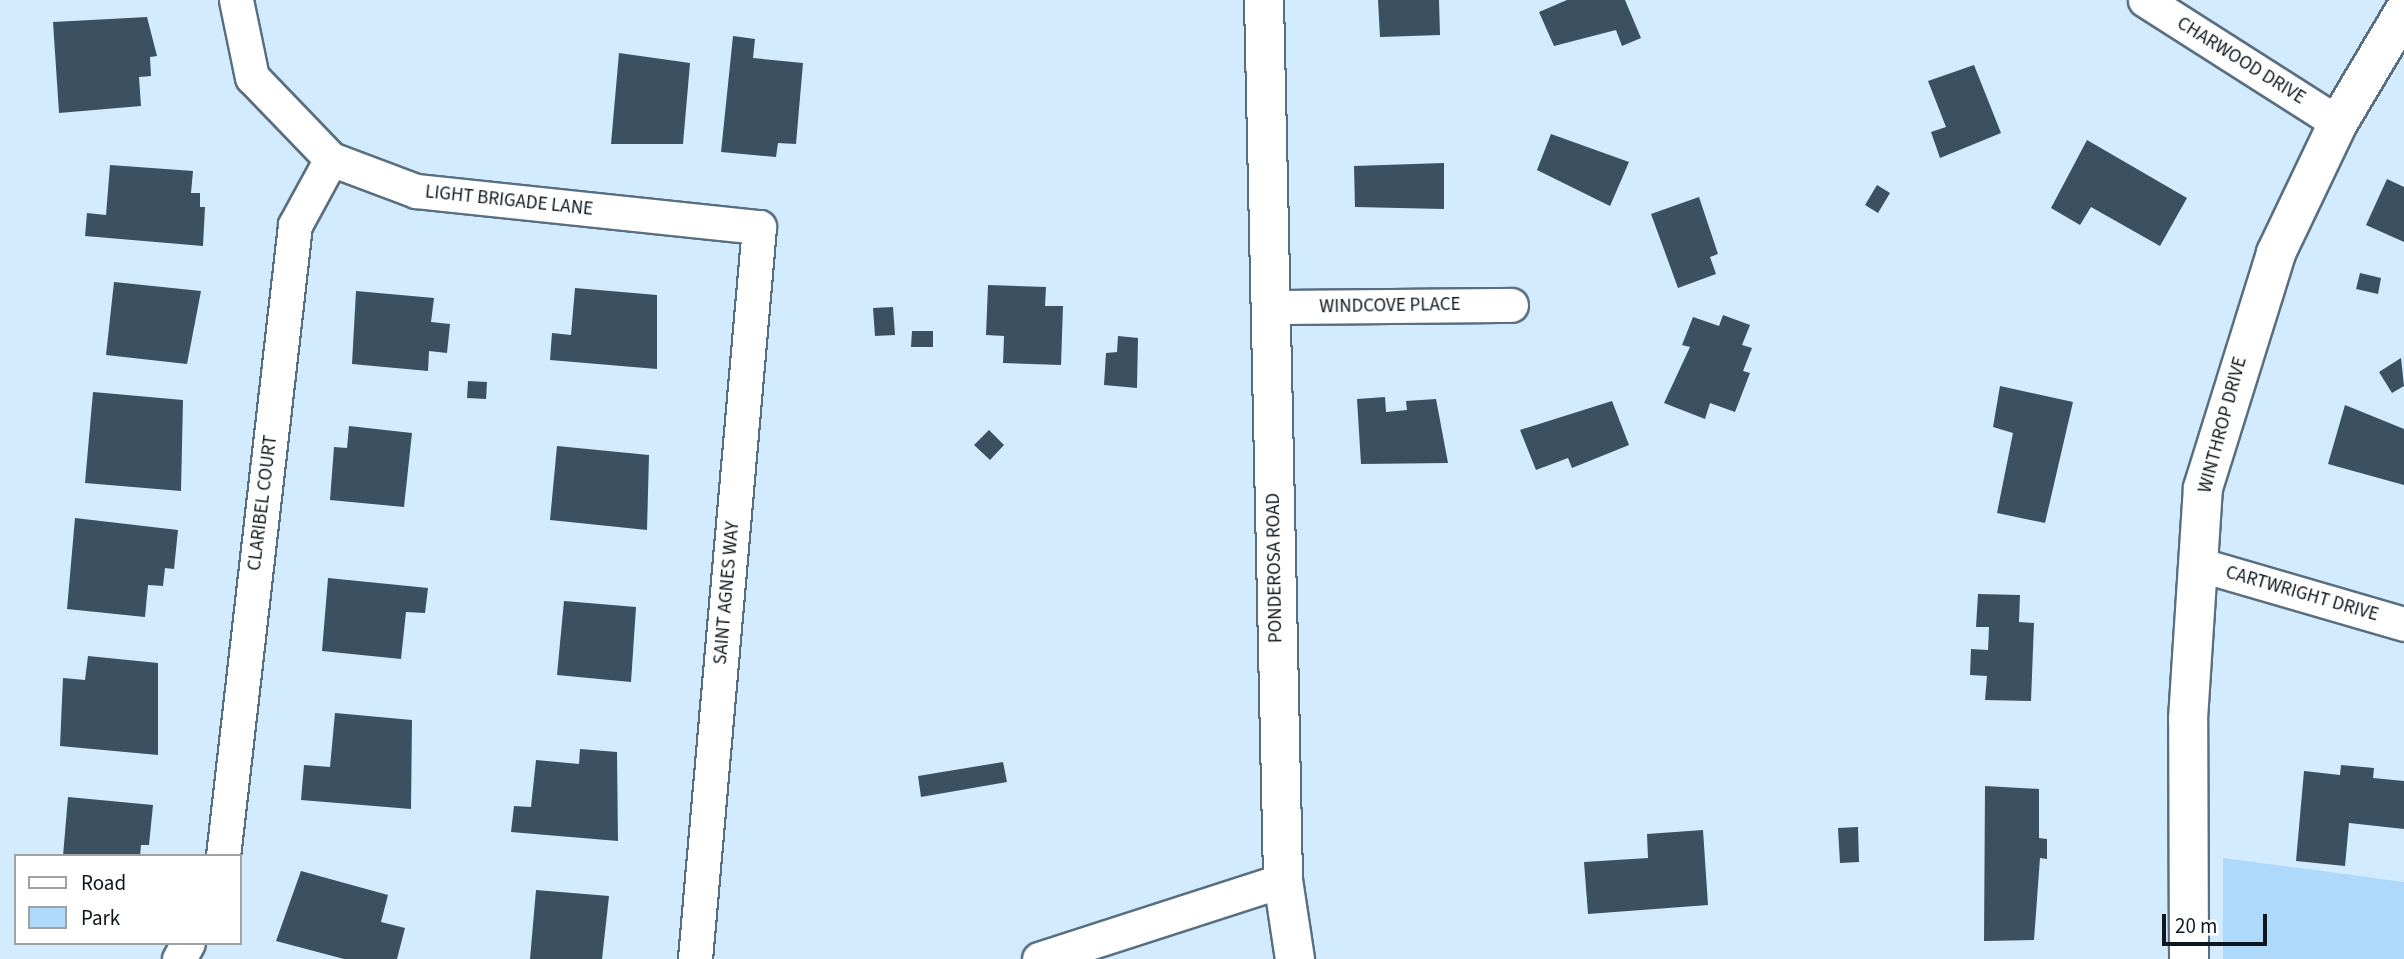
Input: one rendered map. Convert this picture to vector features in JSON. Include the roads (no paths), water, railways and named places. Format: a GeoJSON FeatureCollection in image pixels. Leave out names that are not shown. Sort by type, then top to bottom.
{"type":"FeatureCollection","features":[{"type":"Feature","properties":{"kind":"street","name":"LIGHT BRIGADE LANE"},"geometry":{"type":"LineString","coordinates":[[236,0],[252,77],[331,159],[416,191],[759,227]]}},
{"type":"Feature","properties":{"kind":"street","name":"PONDEROSA ROAD"},"geometry":{"type":"LineString","coordinates":[[1264,0],[1283,880],[1294,959]]}},
{"type":"Feature","properties":{"kind":"street","name":"CHARWOOD DRIVE"},"geometry":{"type":"LineString","coordinates":[[2145,0],[2338,122]]}},
{"type":"Feature","properties":{"kind":"street","name":"WINTHROP DRIVE"},"geometry":{"type":"LineString","coordinates":[[2189,959],[2188,719],[2201,565],[2203,488],[2239,361],[2276,253],[2338,122],[2404,12]]}},
{"type":"Feature","properties":{"kind":"street","name":"CLARIBEL COURT"},"geometry":{"type":"LineString","coordinates":[[223,854],[295,225],[331,159]]}},
{"type":"Feature","properties":{"kind":"street","name":"SAINT AGNES WAY"},"geometry":{"type":"LineString","coordinates":[[695,959],[759,227]]}},
{"type":"Feature","properties":{"kind":"street","name":"WINDCOVE PLACE"},"geometry":{"type":"LineString","coordinates":[[1270,307],[1511,305]]}},
{"type":"Feature","properties":{"kind":"street","name":"CARTWRIGHT DRIVE"},"geometry":{"type":"LineString","coordinates":[[2201,565],[2404,624]]}},
{"type":"Feature","properties":{"kind":"street"},"geometry":{"type":"LineString","coordinates":[[1039,959],[1283,880]]}}]}
